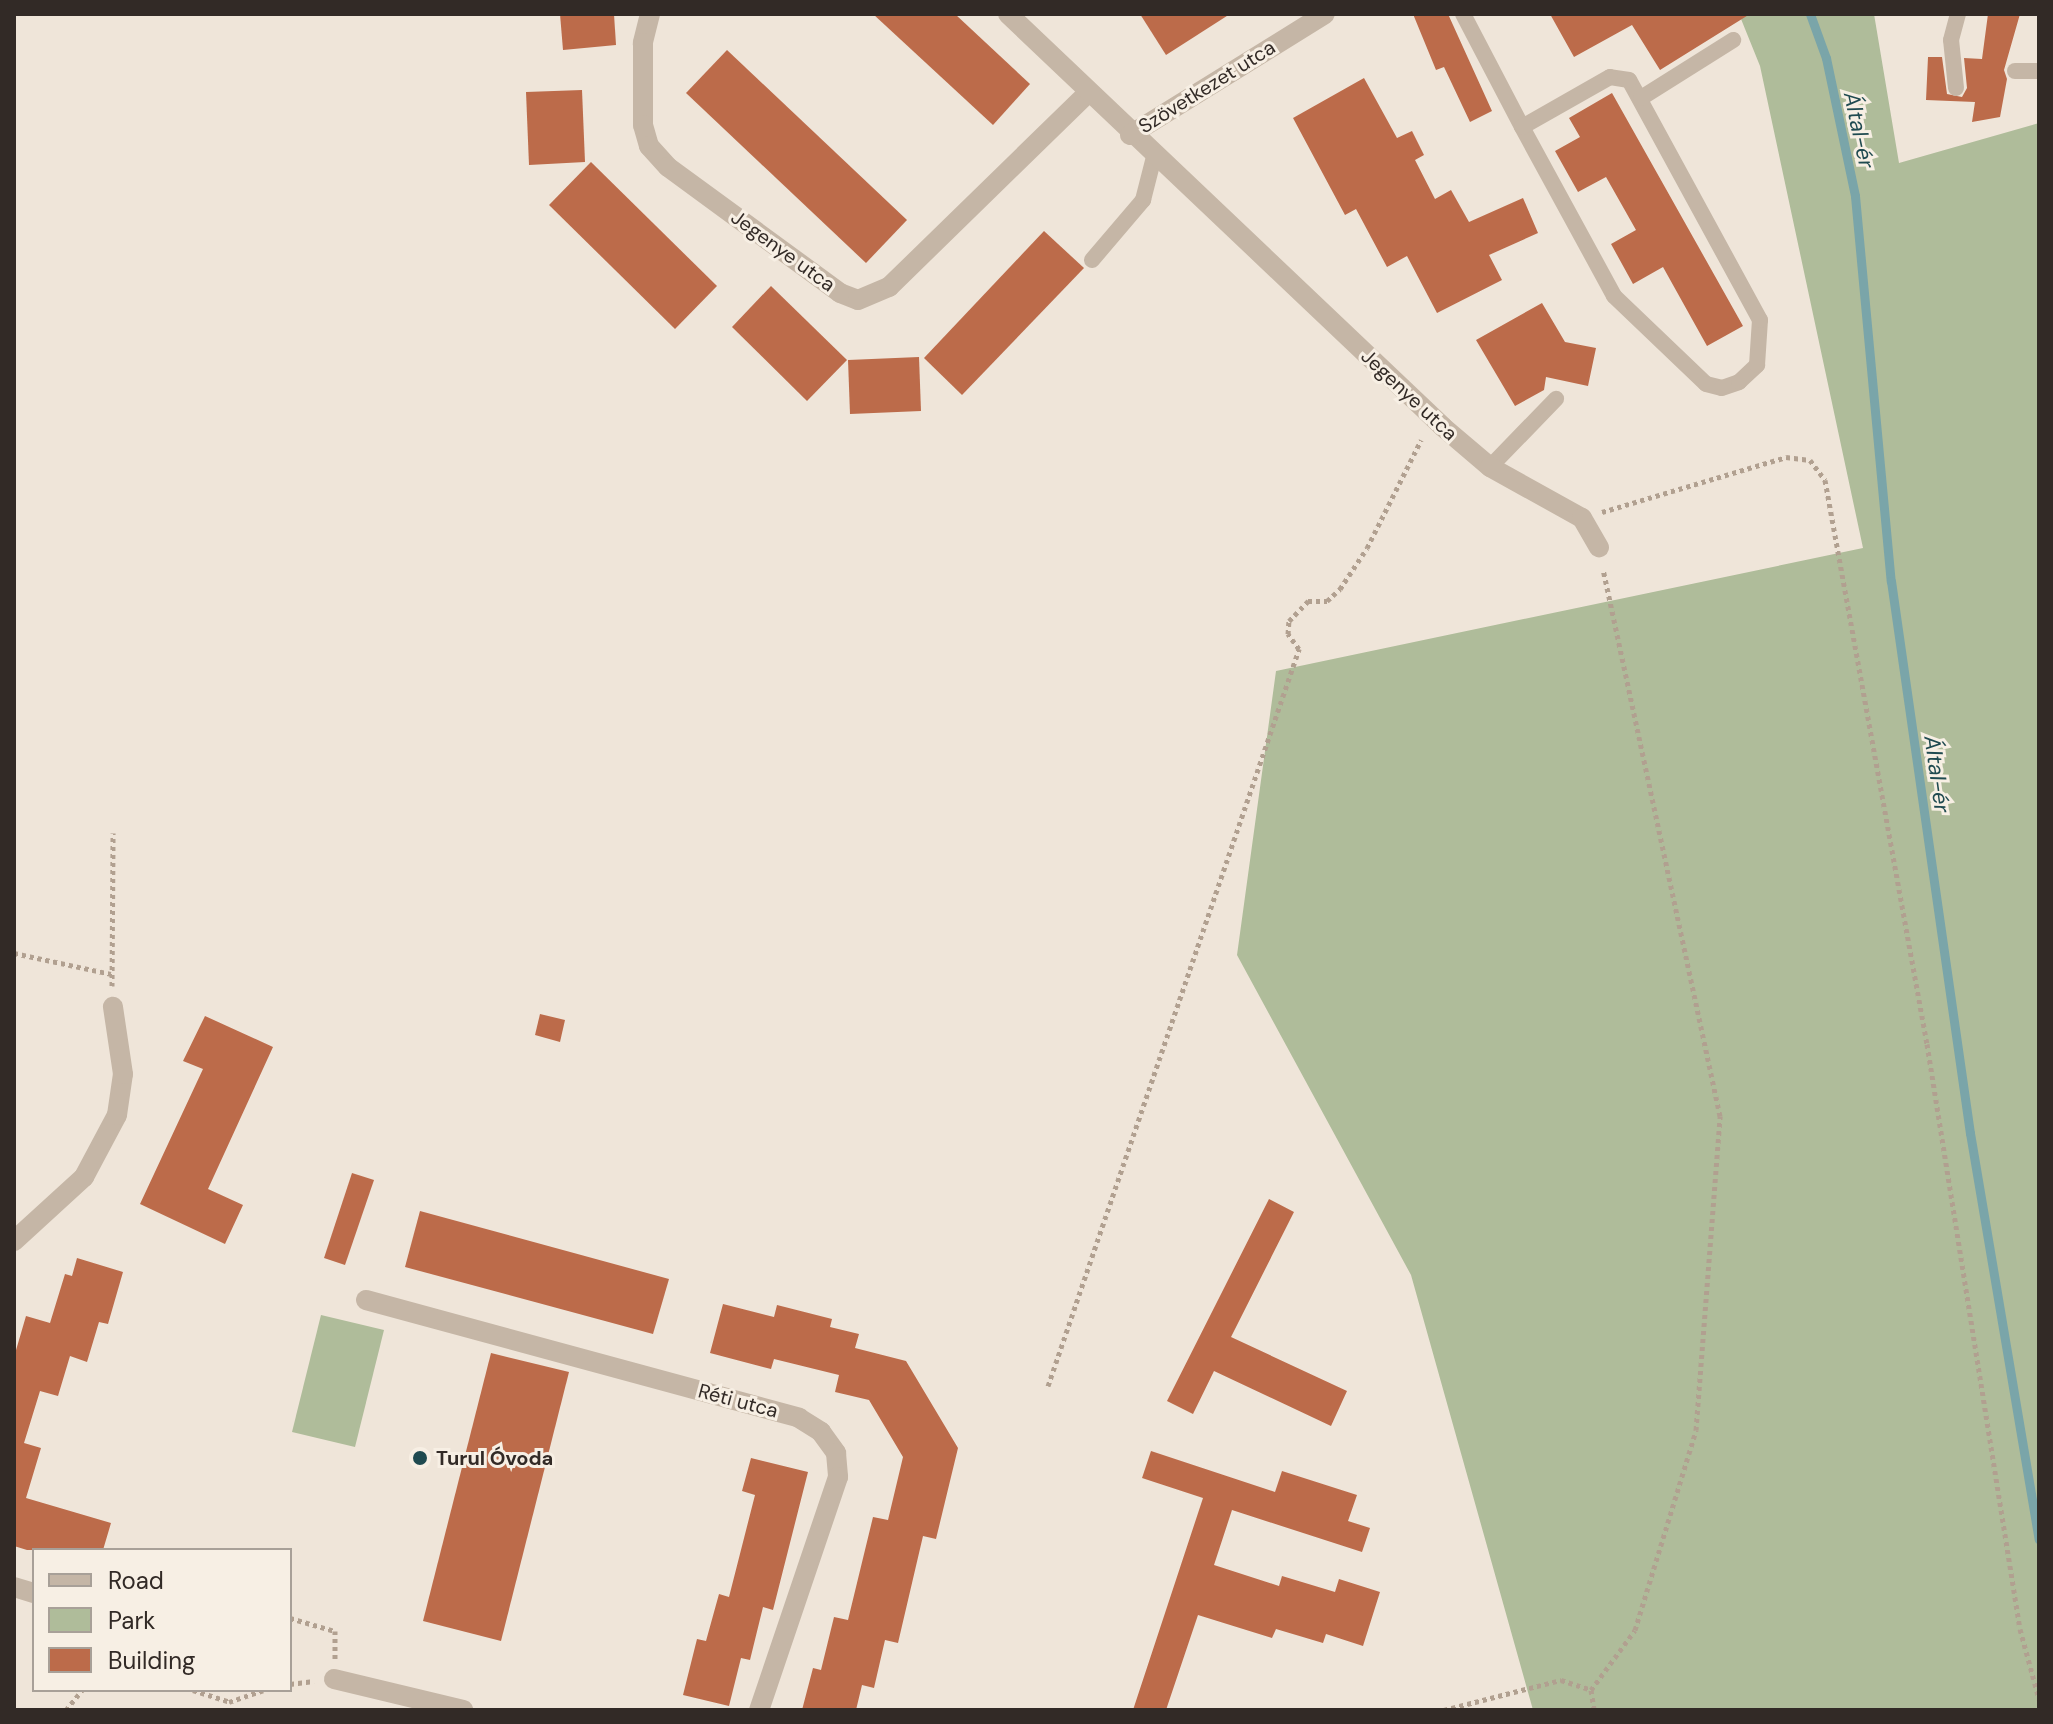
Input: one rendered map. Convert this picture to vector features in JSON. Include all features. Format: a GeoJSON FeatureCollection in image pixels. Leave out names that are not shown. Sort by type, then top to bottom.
{"type":"FeatureCollection","features":[{"type":"Feature","properties":{"kind":"street","name":"Jegenye utca"},"geometry":{"type":"LineString","coordinates":[[650,14],[643,43],[643,125],[649,146],[680,176],[840,293],[858,300],[889,287],[1087,94]]}},
{"type":"Feature","properties":{"kind":"street","name":"Jegenye utca"},"geometry":{"type":"LineString","coordinates":[[1008,14],[1130,135],[1426,411],[1490,467],[1582,518]]}},
{"type":"Feature","properties":{"kind":"street","name":"Szövetkezet utca"},"geometry":{"type":"LineString","coordinates":[[1130,135],[1325,14]]}},
{"type":"Feature","properties":{"kind":"street"},"geometry":{"type":"LineString","coordinates":[[1582,518],[1599,548]]}},
{"type":"Feature","properties":{"kind":"street"},"geometry":{"type":"LineString","coordinates":[[14,1241],[41,1223],[84,1177],[117,1115],[123,1074],[113,1007]]}},
{"type":"Feature","properties":{"kind":"street","name":"Réti utca"},"geometry":{"type":"LineString","coordinates":[[366,1300],[799,1418],[821,1432],[836,1453],[838,1477],[759,1710]]}},
{"type":"Feature","properties":{"kind":"street"},"geometry":{"type":"LineString","coordinates":[[334,1679],[463,1710]]}},
{"type":"Feature","properties":{"kind":"lane"},"geometry":{"type":"LineString","coordinates":[[1463,14],[1522,127],[1614,296],[1672,355],[1706,384],[1722,388],[1739,382],[1757,365],[1760,320],[1629,80],[1610,77],[1522,127]]}},
{"type":"Feature","properties":{"kind":"lane"},"geometry":{"type":"LineString","coordinates":[[1956,88],[1951,40],[1958,14]]}},
{"type":"Feature","properties":{"kind":"lane"},"geometry":{"type":"LineString","coordinates":[[1641,98],[1733,40]]}},
{"type":"Feature","properties":{"kind":"lane"},"geometry":{"type":"LineString","coordinates":[[2015,71],[2039,71]]}},
{"type":"Feature","properties":{"kind":"lane"},"geometry":{"type":"LineString","coordinates":[[1092,260],[1143,200],[1154,157]]}},
{"type":"Feature","properties":{"kind":"lane"},"geometry":{"type":"LineString","coordinates":[[1490,467],[1556,399]]}},
{"type":"Feature","properties":{"kind":"path"},"geometry":{"type":"LineString","coordinates":[[1048,1386],[1299,649],[1288,634],[1289,621],[1308,601],[1327,601],[1367,548],[1420,445],[1426,411]]}},
{"type":"Feature","properties":{"kind":"path"},"geometry":{"type":"LineString","coordinates":[[1582,518],[1786,457],[1810,460],[1825,480],[1927,1044],[2020,1629],[2039,1699]]}},
{"type":"Feature","properties":{"kind":"path"},"geometry":{"type":"LineString","coordinates":[[1594,1710],[1591,1690],[1635,1630],[1696,1430],[1720,1116],[1599,548]]}},
{"type":"Feature","properties":{"kind":"path"},"geometry":{"type":"LineString","coordinates":[[113,833],[113,1007]]}},
{"type":"Feature","properties":{"kind":"path"},"geometry":{"type":"LineString","coordinates":[[14,953],[111,974]]}},
{"type":"Feature","properties":{"kind":"path"},"geometry":{"type":"LineString","coordinates":[[292,1619],[335,1631],[334,1679]]}},
{"type":"Feature","properties":{"kind":"path"},"geometry":{"type":"LineString","coordinates":[[1444,1710],[1561,1680],[1591,1690]]}},
{"type":"Feature","properties":{"kind":"path"},"geometry":{"type":"LineString","coordinates":[[66,1710],[80,1692]]}},
{"type":"Feature","properties":{"kind":"path"},"geometry":{"type":"LineString","coordinates":[[199,1692],[229,1702],[257,1692]]}},
{"type":"Feature","properties":{"kind":"green space"},"geometry":{"type":"Polygon","coordinates":[[[1739,14],[1874,14],[1899,163],[2039,123],[2039,1710],[1533,1710],[1411,1275],[1237,955],[1276,671],[1863,548],[1760,66],[1739,14]]]}},
{"type":"Feature","properties":{"kind":"green space"},"geometry":{"type":"Polygon","coordinates":[[[321,1315],[384,1330],[355,1447],[292,1432],[321,1315]]]}},
{"type":"Feature","properties":{"kind":"building"},"geometry":{"type":"Polygon","coordinates":[[[560,14],[614,14],[616,45],[563,50],[560,14]]]}},
{"type":"Feature","properties":{"kind":"building"},"geometry":{"type":"Polygon","coordinates":[[[873,14],[955,14],[1030,84],[993,125],[873,14]]]}},
{"type":"Feature","properties":{"kind":"building"},"geometry":{"type":"Polygon","coordinates":[[[1140,14],[1230,14],[1166,55],[1140,14]]]}},
{"type":"Feature","properties":{"kind":"building"},"geometry":{"type":"Polygon","coordinates":[[[1413,14],[1448,14],[1492,111],[1470,122],[1444,67],[1436,70],[1413,14]]]}},
{"type":"Feature","properties":{"kind":"building"},"geometry":{"type":"Polygon","coordinates":[[[1550,14],[1750,14],[1660,70],[1632,25],[1574,57],[1550,14]]]}},
{"type":"Feature","properties":{"kind":"building"},"geometry":{"type":"Polygon","coordinates":[[[1988,14],[2020,14],[2004,70],[2007,79],[2000,117],[1972,122],[1975,102],[1926,100],[1928,57],[1942,57],[1947,94],[1962,97],[1967,88],[1964,58],[1982,59],[1988,14]]]}},
{"type":"Feature","properties":{"kind":"building"},"geometry":{"type":"Polygon","coordinates":[[[727,50],[907,220],[866,263],[686,93],[727,50]]]}},
{"type":"Feature","properties":{"kind":"building"},"geometry":{"type":"Polygon","coordinates":[[[1364,78],[1397,138],[1412,131],[1424,155],[1415,160],[1435,199],[1451,190],[1469,222],[1523,198],[1538,233],[1489,255],[1502,280],[1437,313],[1407,256],[1387,267],[1356,209],[1345,215],[1293,118],[1364,78]]]}},
{"type":"Feature","properties":{"kind":"building"},"geometry":{"type":"Polygon","coordinates":[[[582,90],[585,162],[529,165],[526,92],[582,90]]]}},
{"type":"Feature","properties":{"kind":"building"},"geometry":{"type":"Polygon","coordinates":[[[1612,93],[1743,326],[1707,346],[1663,267],[1633,284],[1611,244],[1636,230],[1606,177],[1578,192],[1555,151],[1580,137],[1569,118],[1612,93]]]}},
{"type":"Feature","properties":{"kind":"building"},"geometry":{"type":"Polygon","coordinates":[[[591,162],[717,286],[675,329],[549,205],[591,162]]]}},
{"type":"Feature","properties":{"kind":"building"},"geometry":{"type":"Polygon","coordinates":[[[1044,231],[1084,268],[962,395],[924,358],[1044,231]]]}},
{"type":"Feature","properties":{"kind":"building"},"geometry":{"type":"Polygon","coordinates":[[[771,286],[847,360],[807,401],[732,327],[771,286]]]}},
{"type":"Feature","properties":{"kind":"building"},"geometry":{"type":"Polygon","coordinates":[[[1542,303],[1565,342],[1596,348],[1588,386],[1546,377],[1544,390],[1515,406],[1476,340],[1542,303]]]}},
{"type":"Feature","properties":{"kind":"building"},"geometry":{"type":"Polygon","coordinates":[[[919,357],[921,411],[850,414],[848,360],[919,357]]]}},
{"type":"Feature","properties":{"kind":"building"},"geometry":{"type":"Polygon","coordinates":[[[540,1014],[565,1020],[560,1042],[535,1035],[540,1014]]]}},
{"type":"Feature","properties":{"kind":"building"},"geometry":{"type":"Polygon","coordinates":[[[205,1016],[273,1047],[208,1189],[243,1205],[225,1244],[140,1204],[203,1069],[183,1061],[205,1016]]]}},
{"type":"Feature","properties":{"kind":"building"},"geometry":{"type":"Polygon","coordinates":[[[352,1173],[374,1180],[345,1265],[324,1258],[352,1173]]]}},
{"type":"Feature","properties":{"kind":"building"},"geometry":{"type":"Polygon","coordinates":[[[1269,1199],[1294,1212],[1231,1337],[1347,1391],[1331,1426],[1214,1371],[1193,1414],[1167,1401],[1269,1199]]]}},
{"type":"Feature","properties":{"kind":"building"},"geometry":{"type":"Polygon","coordinates":[[[420,1211],[669,1279],[653,1334],[405,1267],[420,1211]]]}},
{"type":"Feature","properties":{"kind":"building"},"geometry":{"type":"Polygon","coordinates":[[[77,1258],[123,1272],[108,1324],[99,1322],[87,1362],[70,1356],[58,1396],[40,1391],[24,1443],[41,1448],[26,1498],[111,1523],[104,1548],[27,1550],[14,1546],[14,1357],[26,1316],[50,1323],[65,1274],[72,1276],[77,1258]]]}},
{"type":"Feature","properties":{"kind":"building"},"geometry":{"type":"Polygon","coordinates":[[[723,1304],[774,1317],[777,1305],[832,1319],[830,1327],[859,1334],[855,1348],[906,1361],[958,1448],[936,1539],[923,1536],[898,1643],[885,1640],[874,1688],[862,1685],[856,1710],[802,1710],[813,1668],[821,1670],[834,1617],[848,1620],[873,1517],[888,1520],[903,1457],[869,1400],[835,1392],[839,1375],[774,1359],[771,1369],[710,1353],[723,1304]]]}},
{"type":"Feature","properties":{"kind":"building"},"geometry":{"type":"Polygon","coordinates":[[[491,1353],[569,1372],[501,1641],[423,1621],[491,1353]]]}},
{"type":"Feature","properties":{"kind":"building"},"geometry":{"type":"Polygon","coordinates":[[[1151,1451],[1275,1492],[1282,1471],[1357,1495],[1348,1521],[1370,1528],[1362,1552],[1232,1510],[1214,1565],[1279,1586],[1282,1576],[1335,1592],[1339,1579],[1380,1592],[1363,1646],[1326,1634],[1323,1643],[1276,1629],[1272,1638],[1198,1615],[1166,1710],[1133,1710],[1203,1498],[1142,1478],[1151,1451]]]}},
{"type":"Feature","properties":{"kind":"building"},"geometry":{"type":"Polygon","coordinates":[[[751,1458],[808,1472],[773,1610],[763,1607],[750,1660],[741,1658],[729,1706],[683,1695],[697,1639],[706,1641],[719,1594],[729,1597],[755,1495],[742,1491],[751,1458]]]}},
{"type":"Feature","properties":{"kind":"waterway","name":"Által-ér"},"geometry":{"type":"LineString","coordinates":[[1810,14],[1826,58],[1855,196],[1891,581],[1970,1133],[2039,1539]]}},
{"type":"Feature","properties":{"kind":"place","name":"Turul Óvoda"},"geometry":{"type":"Point","coordinates":[420,1458]}}]}
